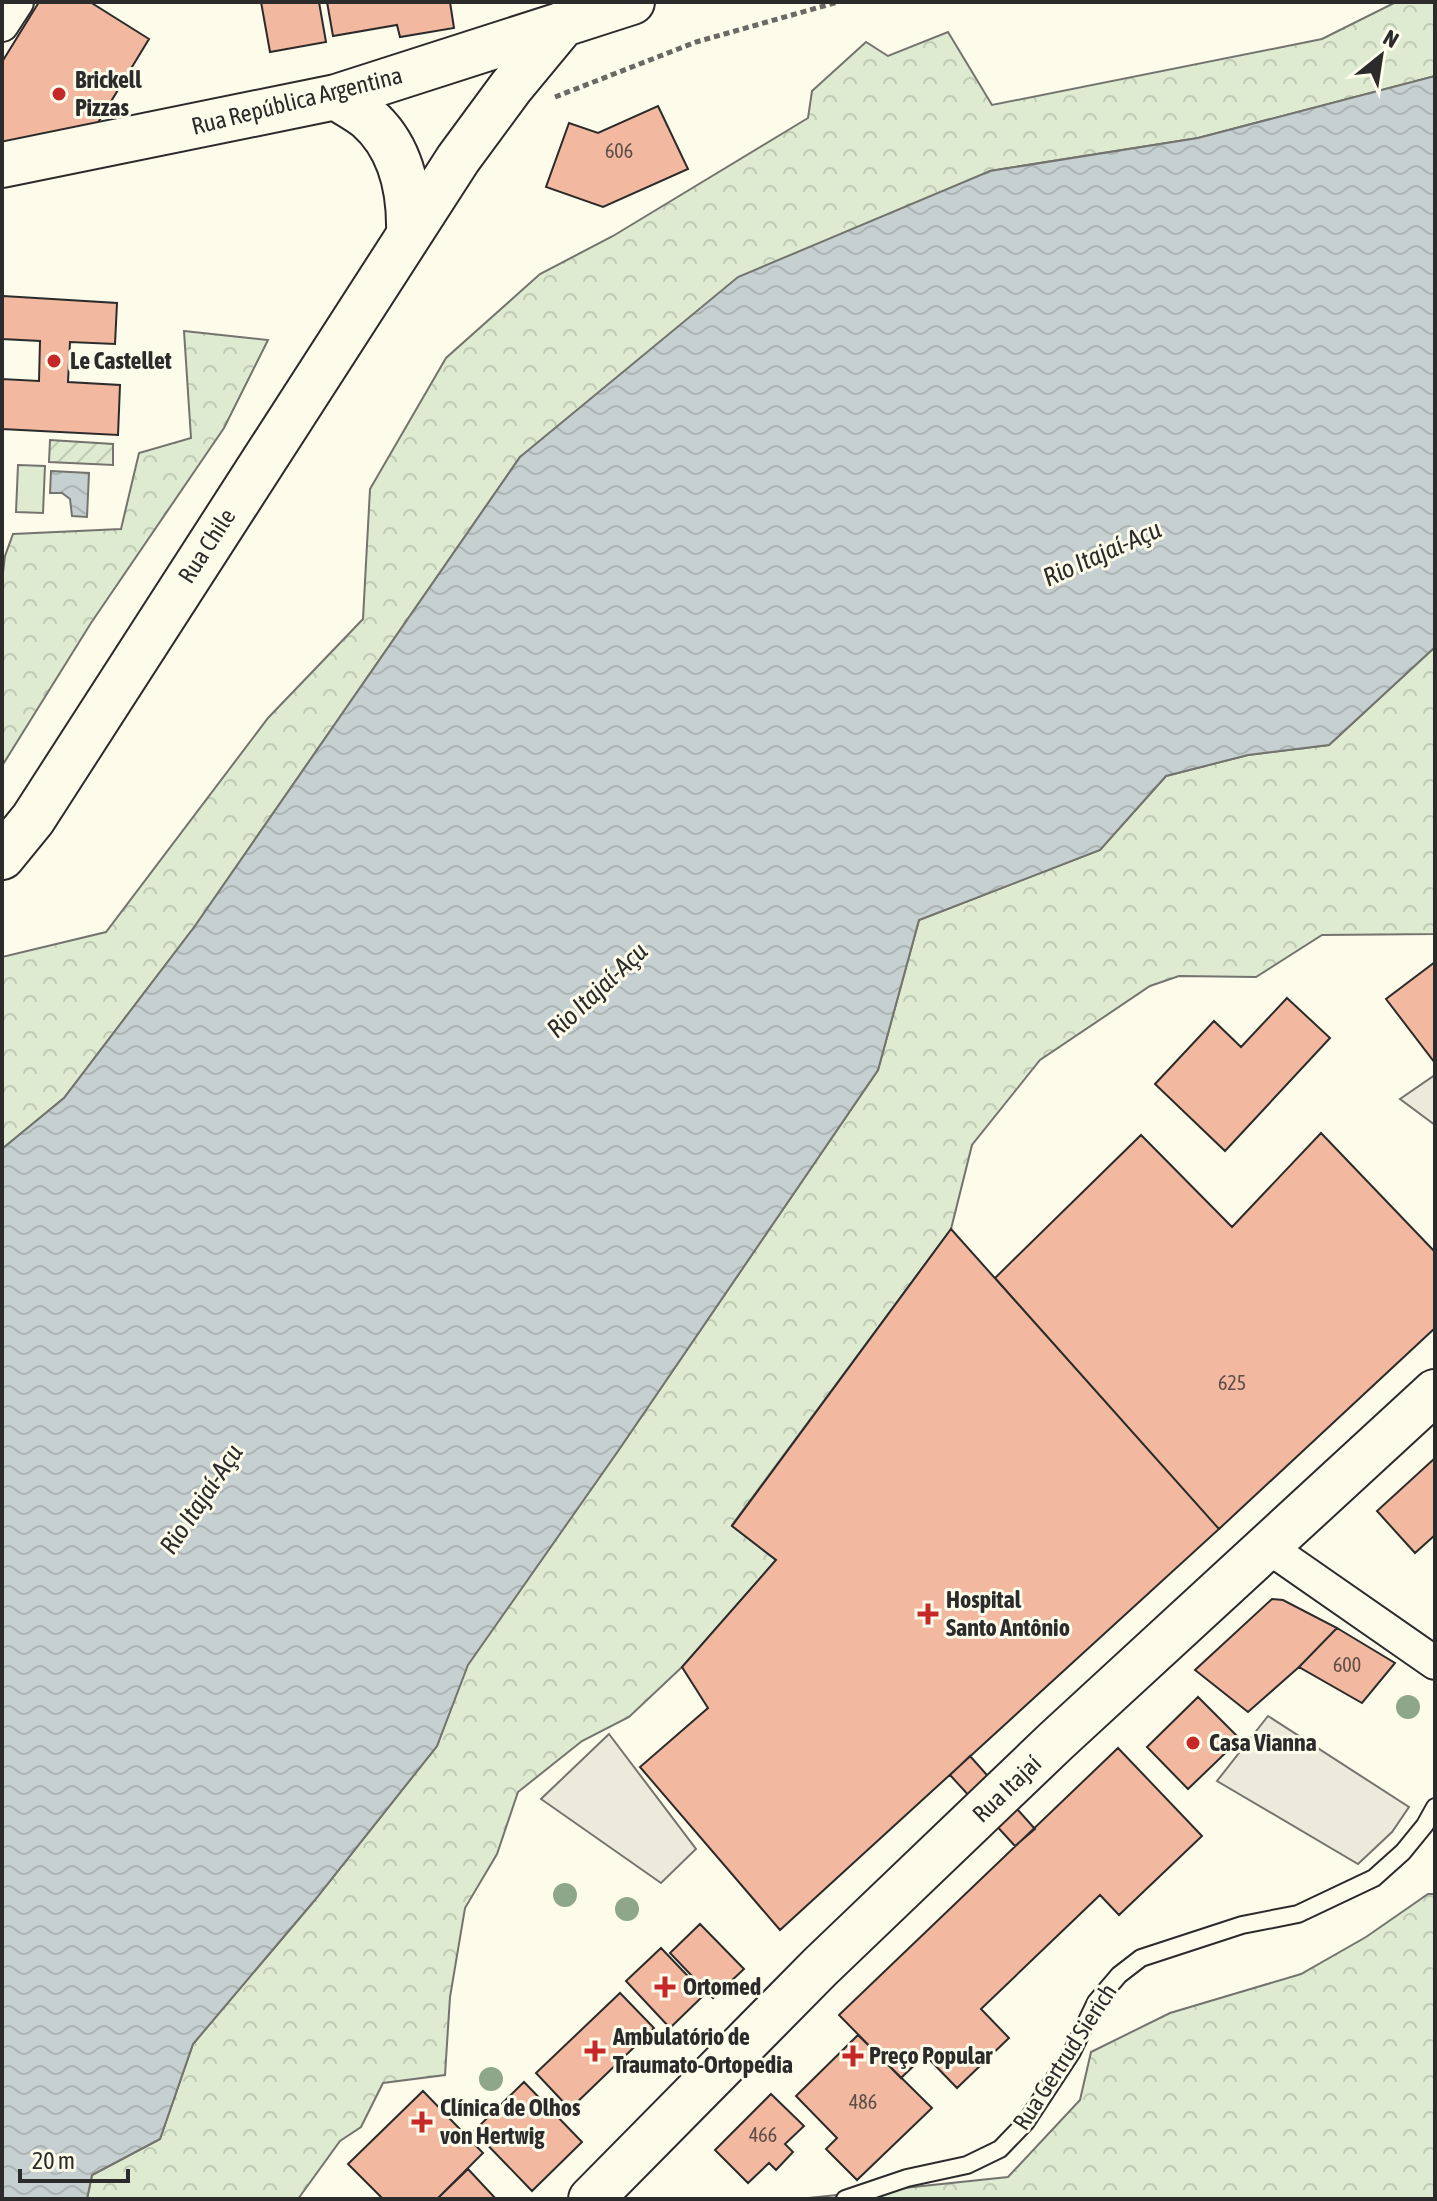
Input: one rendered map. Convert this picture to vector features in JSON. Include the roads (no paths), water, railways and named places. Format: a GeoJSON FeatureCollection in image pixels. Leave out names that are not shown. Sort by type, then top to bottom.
{"type":"FeatureCollection","features":[{"type":"Feature","properties":{"kind":"main road","name":"Rua República Argentina"},"geometry":{"type":"LineString","coordinates":[[2,165],[336,97],[632,2]]}},
{"type":"Feature","properties":{"kind":"main road","name":"Rua Chile"},"geometry":{"type":"LineString","coordinates":[[2,857],[33,819],[409,233],[511,87],[564,23]]}},
{"type":"Feature","properties":{"kind":"main road"},"geometry":{"type":"LineString","coordinates":[[336,97],[369,119],[394,151],[405,178],[409,233]]}},
{"type":"Feature","properties":{"kind":"main road","name":"Rua Itajaí"},"geometry":{"type":"LineString","coordinates":[[591,2199],[831,1956],[1066,1732],[1435,1392]]}},
{"type":"Feature","properties":{"kind":"street"},"geometry":{"type":"LineString","coordinates":[[2,25],[17,2]]}},
{"type":"Feature","properties":{"kind":"street"},"geometry":{"type":"LineString","coordinates":[[1268,1547],[1435,1663]]}},
{"type":"Feature","properties":{"kind":"lane","name":"Rua Gertrud Sierich"},"geometry":{"type":"LineString","coordinates":[[845,2199],[907,2178],[967,2165],[1000,2149],[1026,2122],[1072,2052],[1096,2002],[1119,1975],[1141,1958],[1242,1925],[1298,1914],[1374,1878],[1403,1852],[1435,1807]]}},
{"type":"Feature","properties":{"kind":"water","name":"Rio Itajaí-Açu"},"geometry":{"type":"Polygon","coordinates":[[[1435,76],[1435,647],[1329,745],[1248,755],[1166,776],[1100,850],[919,920],[878,1070],[468,1665],[437,1746],[314,1901],[193,2044],[160,2139],[92,2175],[87,2199],[2,2199],[2,1149],[64,1098],[195,926],[520,457],[738,277],[990,171],[1198,138],[1435,76]]]}},
{"type":"Feature","properties":{"kind":"water"},"geometry":{"type":"Polygon","coordinates":[[[51,471],[89,473],[87,517],[72,516],[70,499],[62,493],[50,493],[51,471]]]}},
{"type":"Feature","properties":{"kind":"place","name":"Brickell Pizzas"},"geometry":{"type":"Point","coordinates":[59,94]}},
{"type":"Feature","properties":{"kind":"place","name":"Le Castellet"},"geometry":{"type":"Point","coordinates":[54,361]}},
{"type":"Feature","properties":{"kind":"place","name":"Hospital Santo Antônio"},"geometry":{"type":"Point","coordinates":[928,1614]}},
{"type":"Feature","properties":{"kind":"place","name":"Casa Vianna"},"geometry":{"type":"Point","coordinates":[1193,1743]}},
{"type":"Feature","properties":{"kind":"place","name":"Ortomed"},"geometry":{"type":"Point","coordinates":[665,1987]}},
{"type":"Feature","properties":{"kind":"place","name":"Ambulatório de Traumato-Ortopedia"},"geometry":{"type":"Point","coordinates":[595,2051]}},
{"type":"Feature","properties":{"kind":"place","name":"Preço Popular"},"geometry":{"type":"Point","coordinates":[853,2056]}},
{"type":"Feature","properties":{"kind":"place","name":"Clínica de Olhos von Hertwig"},"geometry":{"type":"Point","coordinates":[422,2122]}}]}
